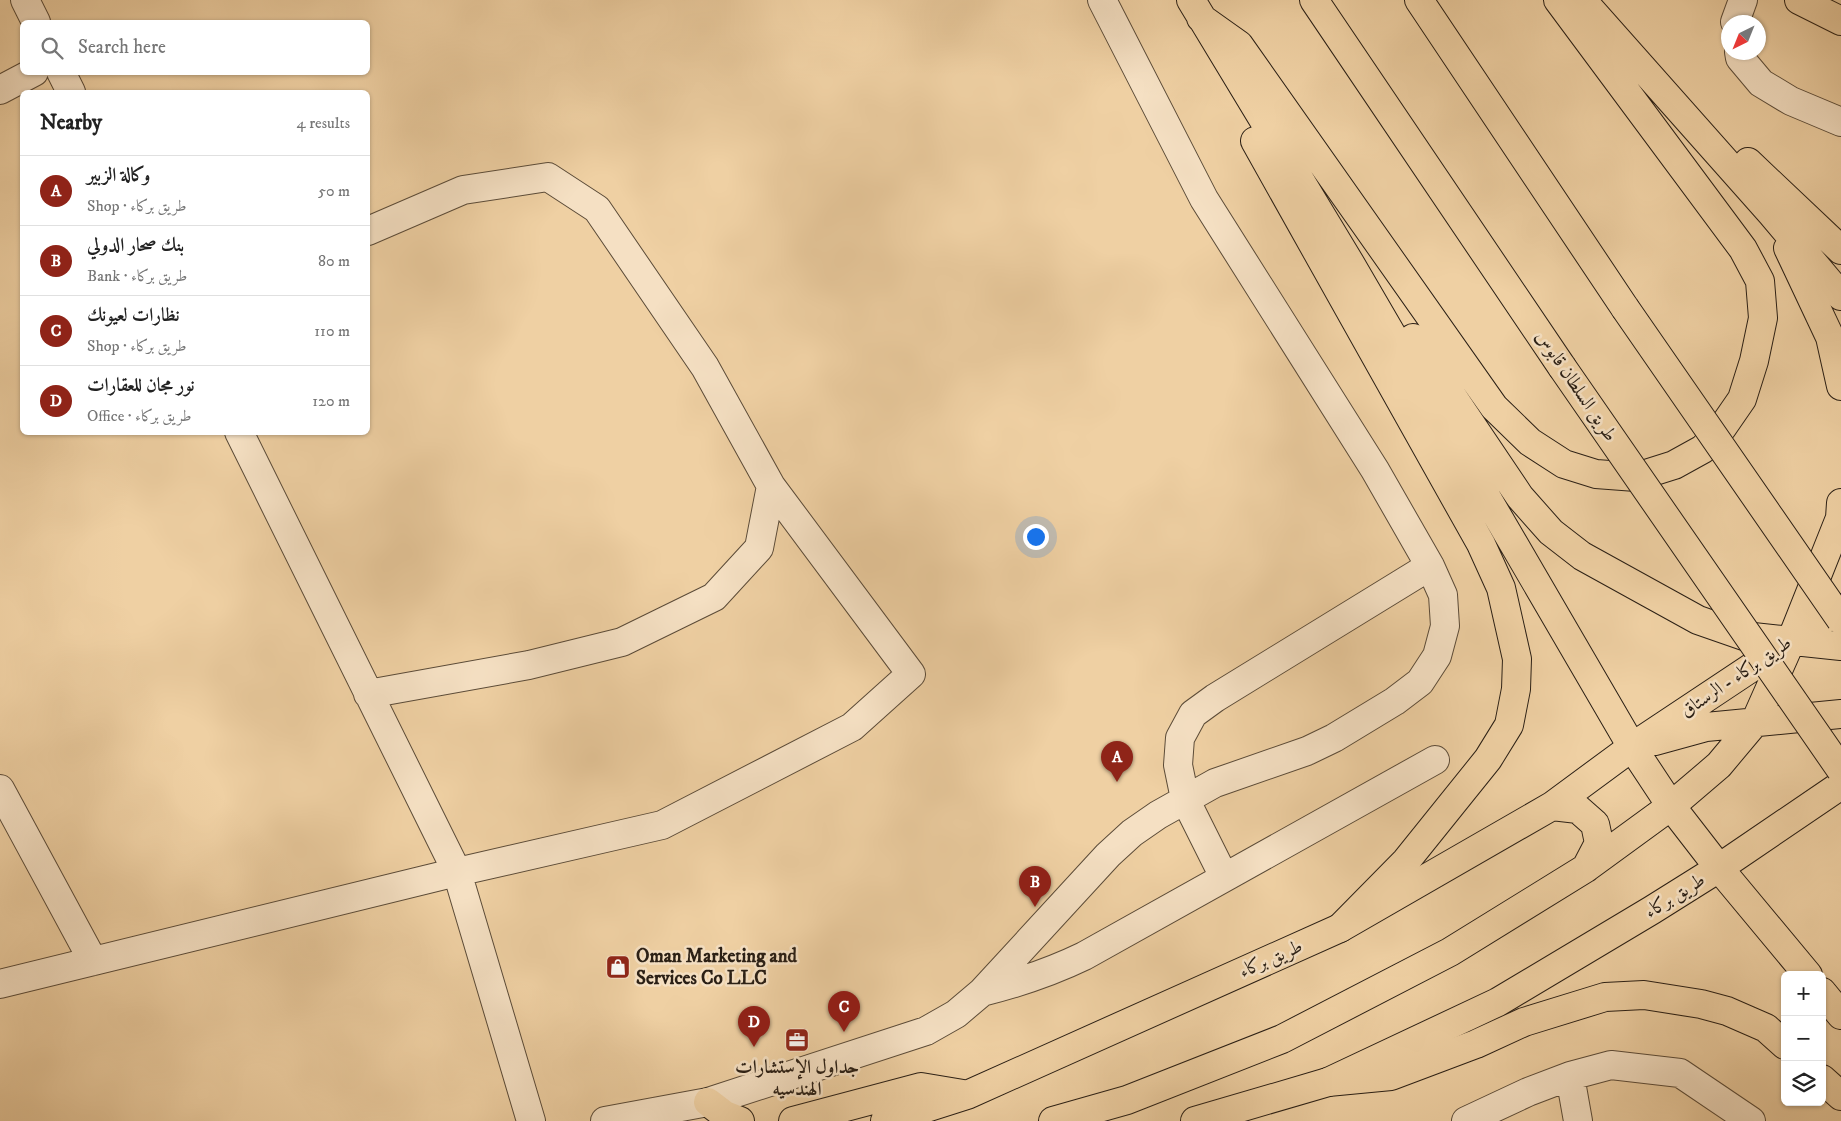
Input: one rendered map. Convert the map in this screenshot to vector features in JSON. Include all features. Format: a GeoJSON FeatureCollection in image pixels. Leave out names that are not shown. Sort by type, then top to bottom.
{"type":"FeatureCollection","features":[{"type":"Feature","properties":{"kind":"main road","name":"طريق السلطان قابوس"},"geometry":{"type":"LineString","coordinates":[[1314,0],[1562,366],[1841,770]]}},
{"type":"Feature","properties":{"kind":"main road"},"geometry":{"type":"LineString","coordinates":[[1419,0],[1625,308],[1841,620]]}},
{"type":"Feature","properties":{"kind":"main road"},"geometry":{"type":"LineString","coordinates":[[1196,9],[1239,45],[1494,407],[1530,442],[1564,464],[1596,474],[1636,477],[1674,465],[1703,449],[1722,428],[1742,399],[1754,361],[1763,318],[1760,281],[1743,249],[1558,0]]}},
{"type":"Feature","properties":{"kind":"main road"},"geometry":{"type":"LineString","coordinates":[[1582,0],[1772,214],[1841,296]]}},
{"type":"Feature","properties":{"kind":"main road"},"geometry":{"type":"LineString","coordinates":[[1592,0],[1755,170],[1841,250]]}},
{"type":"Feature","properties":{"kind":"main road"},"geometry":{"type":"LineString","coordinates":[[1799,0],[1841,21]]}},
{"type":"Feature","properties":{"kind":"main road"},"geometry":{"type":"LineString","coordinates":[[1196,9],[1350,263],[1632,747],[1671,806],[1719,868],[1805,971]]}},
{"type":"Feature","properties":{"kind":"main road"},"geometry":{"type":"LineString","coordinates":[[1196,9],[1245,123],[1481,544],[1501,588],[1517,659],[1516,689],[1509,726],[1488,759],[1406,861],[1340,928]]}},
{"type":"Feature","properties":{"kind":"main road"},"geometry":{"type":"LineString","coordinates":[[1772,214],[1830,337],[1841,386]]}},
{"type":"Feature","properties":{"kind":"main road"},"geometry":{"type":"LineString","coordinates":[[1350,263],[1396,313],[1520,498],[1551,532],[1582,556],[1698,620],[1744,636],[1841,646]]}},
{"type":"Feature","properties":{"kind":"main road"},"geometry":{"type":"LineString","coordinates":[[1053,1121],[1127,1100],[1282,1039],[1450,952],[1586,868],[1671,806],[1719,765],[1755,722],[1791,641],[1840,518],[1841,503]]}},
{"type":"Feature","properties":{"kind":"main road","name":"طريق بركاء - الرستاق"},"geometry":{"type":"LineString","coordinates":[[1632,747],[1841,608]]}},
{"type":"Feature","properties":{"kind":"main road"},"geometry":{"type":"LineString","coordinates":[[1632,747],[1706,727],[1841,714]]}},
{"type":"Feature","properties":{"kind":"main road","name":"طريق بركاء"},"geometry":{"type":"LineString","coordinates":[[885,1121],[967,1095],[1340,928],[1552,806],[1632,747]]}},
{"type":"Feature","properties":{"kind":"main road"},"geometry":{"type":"LineString","coordinates":[[1719,868],[1841,785]]}},
{"type":"Feature","properties":{"kind":"main road"},"geometry":{"type":"LineString","coordinates":[[1552,806],[1578,809],[1595,824],[1598,844],[1586,868]]}},
{"type":"Feature","properties":{"kind":"main road","name":"طريق بركاء"},"geometry":{"type":"LineString","coordinates":[[1196,1121],[1328,1082],[1498,1002],[1719,868]]}},
{"type":"Feature","properties":{"kind":"main road"},"geometry":{"type":"LineString","coordinates":[[1328,1082],[1391,1076],[1476,1044],[1524,1022],[1605,997],[1644,995],[1701,1004],[1727,1011],[1766,1028],[1781,1041]]}},
{"type":"Feature","properties":{"kind":"main road"},"geometry":{"type":"LineString","coordinates":[[1826,997],[1841,1015]]}},
{"type":"Feature","properties":{"kind":"main road"},"geometry":{"type":"LineString","coordinates":[[1826,1083],[1841,1096]]}},
{"type":"Feature","properties":{"kind":"main road"},"geometry":{"type":"LineString","coordinates":[[793,1121],[920,1086],[967,1095]]}},
{"type":"Feature","properties":{"kind":"main road"},"geometry":{"type":"LineString","coordinates":[[708,1102],[725,1115],[740,1121]]}},
{"type":"Feature","properties":{"kind":"street"},"geometry":{"type":"LineString","coordinates":[[25,0],[35,20]]}},
{"type":"Feature","properties":{"kind":"street"},"geometry":{"type":"LineString","coordinates":[[605,1121],[708,1102],[926,1031],[956,1014],[982,992],[1108,855],[1132,833],[1158,815],[1215,783],[1307,751],[1334,738],[1396,701],[1420,682],[1438,656],[1445,626],[1442,595],[1430,566],[1375,470],[1204,199],[1102,0]]}},
{"type":"Feature","properties":{"kind":"street"},"geometry":{"type":"LineString","coordinates":[[1738,15],[1743,0]]}},
{"type":"Feature","properties":{"kind":"street"},"geometry":{"type":"LineString","coordinates":[[1742,60],[1762,83],[1792,101],[1841,122]]}},
{"type":"Feature","properties":{"kind":"street"},"geometry":{"type":"LineString","coordinates":[[0,90],[28,75]]}},
{"type":"Feature","properties":{"kind":"street"},"geometry":{"type":"LineString","coordinates":[[62,75],[70,90]]}},
{"type":"Feature","properties":{"kind":"street"},"geometry":{"type":"LineString","coordinates":[[0,984],[456,872],[662,825],[852,727],[911,674],[771,486],[705,367],[597,209],[548,177],[463,190],[370,230]]}},
{"type":"Feature","properties":{"kind":"street"},"geometry":{"type":"LineString","coordinates":[[240,435],[456,872],[531,1121]]}},
{"type":"Feature","properties":{"kind":"street"},"geometry":{"type":"LineString","coordinates":[[368,694],[529,665],[622,642],[714,597],[759,548],[771,486]]}},
{"type":"Feature","properties":{"kind":"street"},"geometry":{"type":"LineString","coordinates":[[1224,878],[1185,799],[1178,765],[1180,738],[1193,714],[1215,698],[1430,566]]}},
{"type":"Feature","properties":{"kind":"street"},"geometry":{"type":"LineString","coordinates":[[982,992],[1017,984],[1076,960],[1435,760]]}},
{"type":"Feature","properties":{"kind":"street"},"geometry":{"type":"LineString","coordinates":[[0,789],[93,961]]}},
{"type":"Feature","properties":{"kind":"street"},"geometry":{"type":"LineString","coordinates":[[1466,1121],[1528,1092],[1570,1076],[1611,1065],[1680,1073],[1751,1121]]}},
{"type":"Feature","properties":{"kind":"street"},"geometry":{"type":"LineString","coordinates":[[1570,1076],[1578,1121]]}},
{"type":"Feature","properties":{"kind":"place","name":"وكالة الزبير"},"geometry":{"type":"Point","coordinates":[1117,782]}},
{"type":"Feature","properties":{"kind":"place","name":"بنك صحار الدولي"},"geometry":{"type":"Point","coordinates":[1035,907]}},
{"type":"Feature","properties":{"kind":"place","name":"Oman Marketing and Services Co LLC"},"geometry":{"type":"Point","coordinates":[618,967]}},
{"type":"Feature","properties":{"kind":"place","name":"نظارات لعيونك"},"geometry":{"type":"Point","coordinates":[844,1032]}},
{"type":"Feature","properties":{"kind":"place","name":"جداول الإستشارات الهندسيه"},"geometry":{"type":"Point","coordinates":[797,1040]}},
{"type":"Feature","properties":{"kind":"place","name":"نور مجان للعقارات"},"geometry":{"type":"Point","coordinates":[754,1047]}}]}
